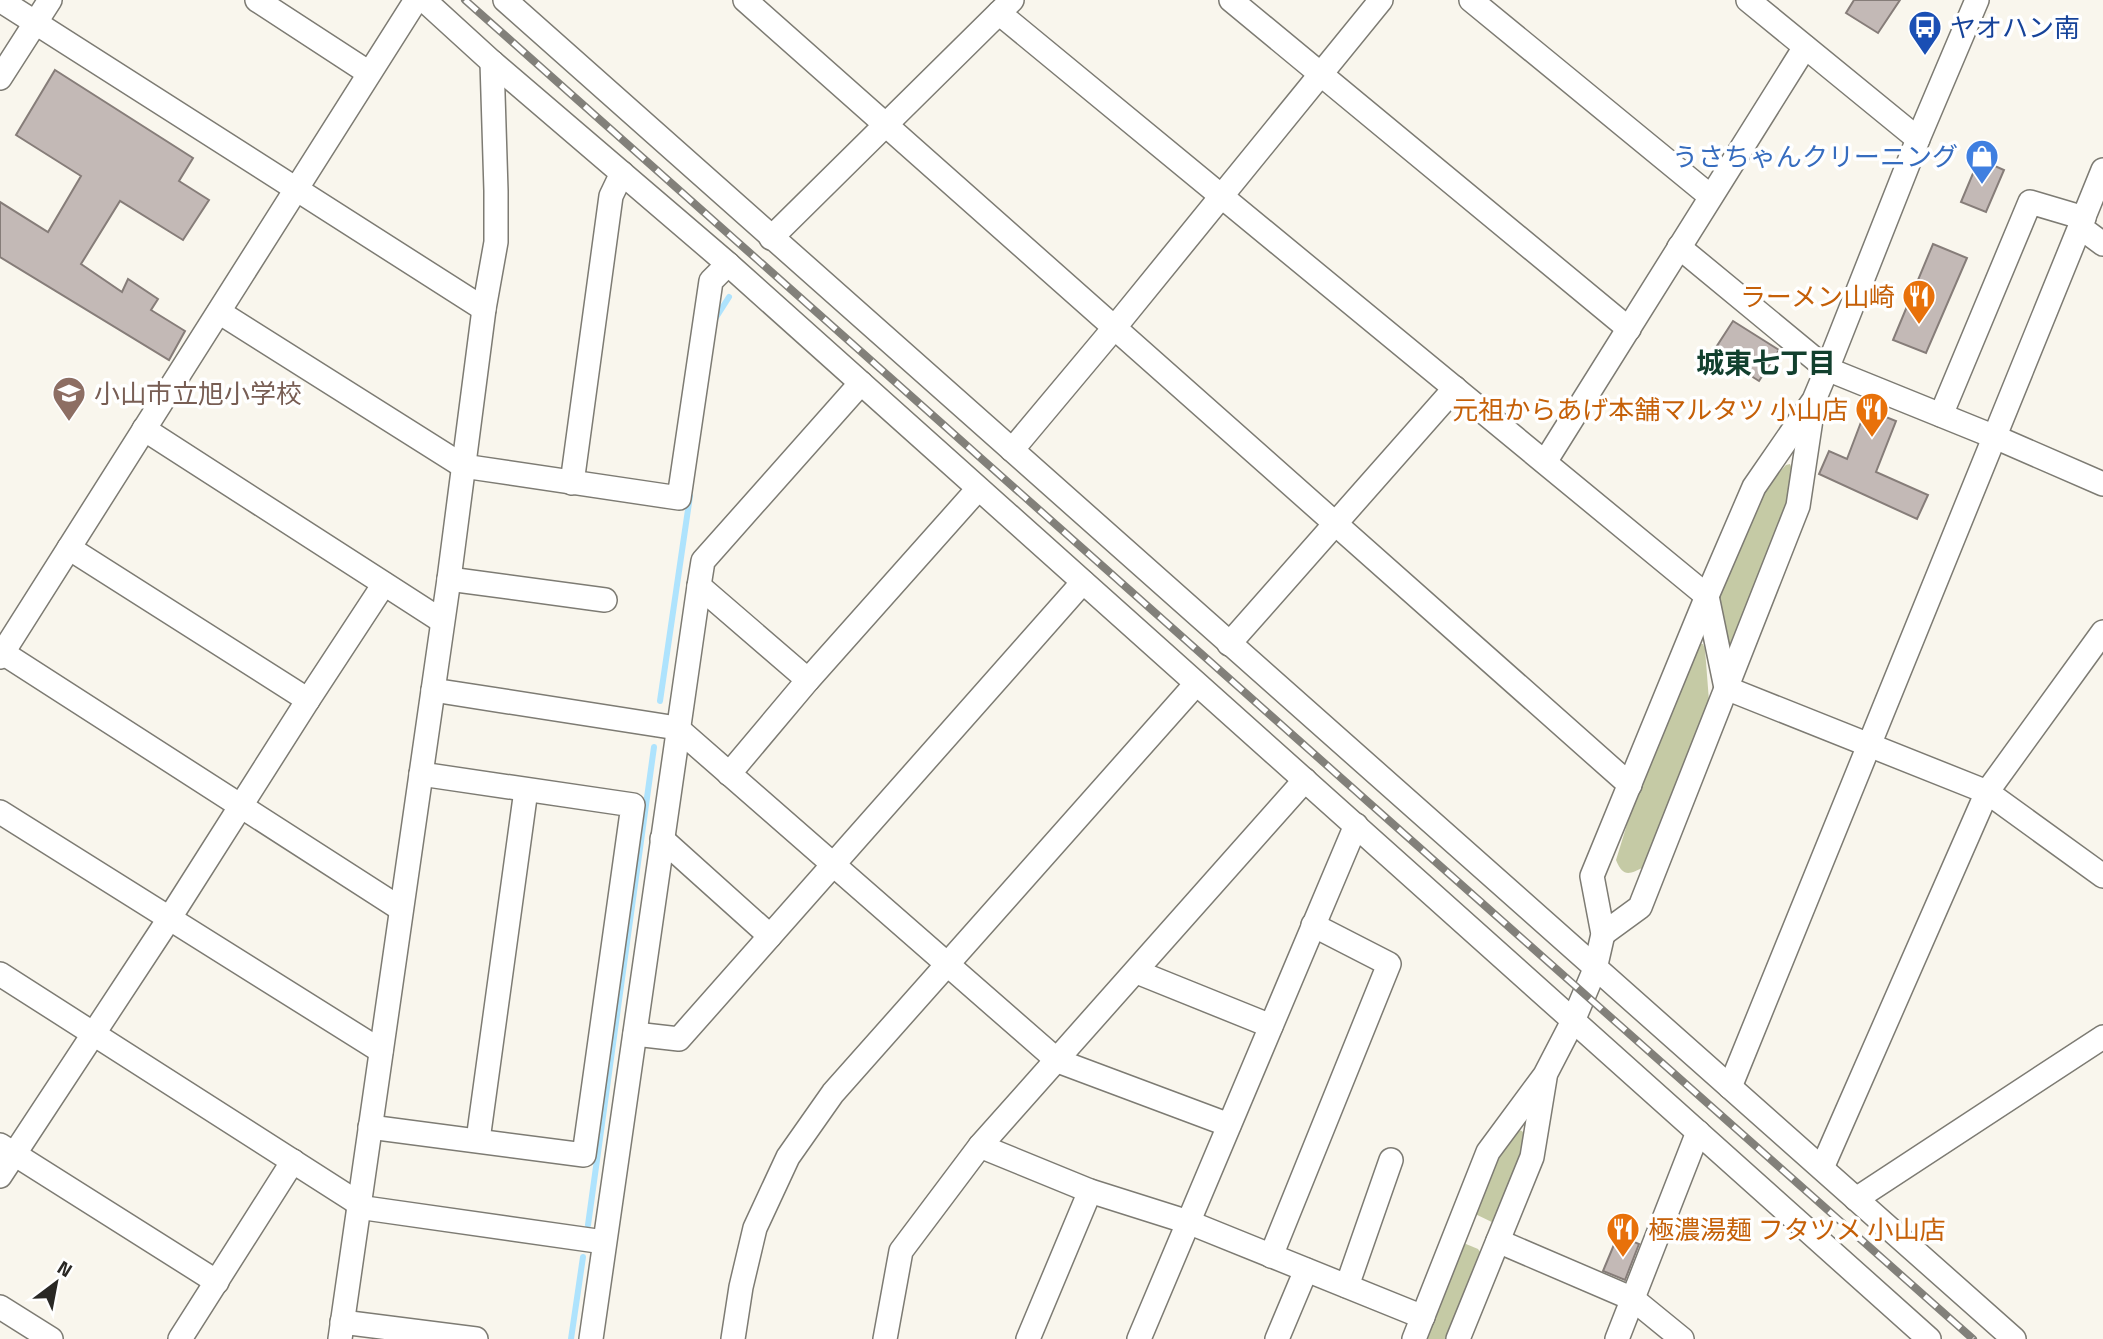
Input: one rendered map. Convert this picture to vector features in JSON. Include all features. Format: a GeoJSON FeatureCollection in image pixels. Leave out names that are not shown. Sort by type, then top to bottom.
{"type":"FeatureCollection","features":[{"type":"Feature","properties":{"kind":"street"},"geometry":{"type":"LineString","coordinates":[[0,0],[484,309]]}},
{"type":"Feature","properties":{"kind":"street"},"geometry":{"type":"LineString","coordinates":[[0,78],[51,0]]}},
{"type":"Feature","properties":{"kind":"street"},"geometry":{"type":"LineString","coordinates":[[257,0],[369,73]]}},
{"type":"Feature","properties":{"kind":"street"},"geometry":{"type":"LineString","coordinates":[[401,909],[1,655],[416,0]]}},
{"type":"Feature","properties":{"kind":"street"},"geometry":{"type":"LineString","coordinates":[[424,0],[492,62],[728,264],[1929,1339]]}},
{"type":"Feature","properties":{"kind":"street"},"geometry":{"type":"LineString","coordinates":[[505,0],[2014,1339]]}},
{"type":"Feature","properties":{"kind":"street"},"geometry":{"type":"LineString","coordinates":[[745,0],[1630,785]]}},
{"type":"Feature","properties":{"kind":"street"},"geometry":{"type":"LineString","coordinates":[[1231,0],[1629,329]]}},
{"type":"Feature","properties":{"kind":"street"},"geometry":{"type":"LineString","coordinates":[[1012,450],[1381,0]]}},
{"type":"Feature","properties":{"kind":"street"},"geometry":{"type":"LineString","coordinates":[[1471,0],[1710,196]]}},
{"type":"Feature","properties":{"kind":"street"},"geometry":{"type":"LineString","coordinates":[[1748,0],[1775,8],[1804,47],[1918,139]]}},
{"type":"Feature","properties":{"kind":"street"},"geometry":{"type":"LineString","coordinates":[[1414,1339],[1488,1152],[1545,1075],[1573,1021],[1595,969],[1603,934],[1592,876],[1754,487],[1814,400],[1976,0]]}},
{"type":"Feature","properties":{"kind":"street"},"geometry":{"type":"LineString","coordinates":[[771,238],[1005,6],[1222,197],[1707,596],[1726,688]]}},
{"type":"Feature","properties":{"kind":"street"},"geometry":{"type":"LineString","coordinates":[[1545,462],[1804,47]]}},
{"type":"Feature","properties":{"kind":"street"},"geometry":{"type":"LineString","coordinates":[[476,1339],[341,1331],[449,579],[484,309],[496,242],[492,62]]}},
{"type":"Feature","properties":{"kind":"street"},"geometry":{"type":"LineString","coordinates":[[1730,1087],[2103,170]]}},
{"type":"Feature","properties":{"kind":"street"},"geometry":{"type":"LineString","coordinates":[[572,483],[611,196],[622,173]]}},
{"type":"Feature","properties":{"kind":"street"},"geometry":{"type":"LineString","coordinates":[[1941,415],[2029,202],[2082,223],[2103,244]]}},
{"type":"Feature","properties":{"kind":"street"},"geometry":{"type":"LineString","coordinates":[[1679,247],[1827,369],[2102,481]]}},
{"type":"Feature","properties":{"kind":"street"},"geometry":{"type":"LineString","coordinates":[[219,312],[463,466],[679,498],[711,281],[728,264]]}},
{"type":"Feature","properties":{"kind":"street"},"geometry":{"type":"LineString","coordinates":[[591,1339],[703,562],[861,383]]}},
{"type":"Feature","properties":{"kind":"street"},"geometry":{"type":"LineString","coordinates":[[1229,644],[1455,388]]}},
{"type":"Feature","properties":{"kind":"street"},"geometry":{"type":"LineString","coordinates":[[1603,934],[1640,907],[1798,506],[1814,400]]}},
{"type":"Feature","properties":{"kind":"street"},"geometry":{"type":"LineString","coordinates":[[144,429],[442,621]]}},
{"type":"Feature","properties":{"kind":"street"},"geometry":{"type":"LineString","coordinates":[[729,774],[808,680],[978,489]]}},
{"type":"Feature","properties":{"kind":"street"},"geometry":{"type":"LineString","coordinates":[[69,548],[308,700]]}},
{"type":"Feature","properties":{"kind":"street"},"geometry":{"type":"LineString","coordinates":[[449,579],[605,600]]}},
{"type":"Feature","properties":{"kind":"street"},"geometry":{"type":"LineString","coordinates":[[635,1034],[679,1039],[1083,582]]}},
{"type":"Feature","properties":{"kind":"street"},"geometry":{"type":"LineString","coordinates":[[0,1176],[7,1149],[93,1033],[384,584]]}},
{"type":"Feature","properties":{"kind":"street"},"geometry":{"type":"LineString","coordinates":[[699,586],[808,680]]}},
{"type":"Feature","properties":{"kind":"street"},"geometry":{"type":"LineString","coordinates":[[1822,1168],[1987,792],[2103,632]]}},
{"type":"Feature","properties":{"kind":"street"},"geometry":{"type":"LineString","coordinates":[[733,1339],[741,1287],[755,1228],[788,1157],[833,1093],[1196,684]]}},
{"type":"Feature","properties":{"kind":"street"},"geometry":{"type":"LineString","coordinates":[[1726,688],[1987,792],[2103,876]]}},
{"type":"Feature","properties":{"kind":"street"},"geometry":{"type":"LineString","coordinates":[[433,690],[677,728],[1058,1061],[1229,1125]]}},
{"type":"Feature","properties":{"kind":"street"},"geometry":{"type":"LineString","coordinates":[[370,1127],[584,1155],[633,805],[421,774]]}},
{"type":"Feature","properties":{"kind":"street"},"geometry":{"type":"LineString","coordinates":[[885,1339],[901,1251],[980,1146],[1305,780]]}},
{"type":"Feature","properties":{"kind":"street"},"geometry":{"type":"LineString","coordinates":[[478,1140],[526,790]]}},
{"type":"Feature","properties":{"kind":"street"},"geometry":{"type":"LineString","coordinates":[[0,813],[381,1051]]}},
{"type":"Feature","properties":{"kind":"street"},"geometry":{"type":"LineString","coordinates":[[1139,1339],[1356,825]]}},
{"type":"Feature","properties":{"kind":"street"},"geometry":{"type":"LineString","coordinates":[[662,839],[769,936]]}},
{"type":"Feature","properties":{"kind":"street"},"geometry":{"type":"LineString","coordinates":[[1270,1255],[1390,964],[1313,925]]}},
{"type":"Feature","properties":{"kind":"street"},"geometry":{"type":"LineString","coordinates":[[1137,972],[1271,1026]]}},
{"type":"Feature","properties":{"kind":"street"},"geometry":{"type":"LineString","coordinates":[[0,974],[358,1205],[604,1242]]}},
{"type":"Feature","properties":{"kind":"street"},"geometry":{"type":"LineString","coordinates":[[1856,1199],[2103,1037]]}},
{"type":"Feature","properties":{"kind":"street"},"geometry":{"type":"LineString","coordinates":[[1458,1339],[1532,1157],[1545,1075]]}},
{"type":"Feature","properties":{"kind":"street"},"geometry":{"type":"LineString","coordinates":[[1617,1339],[1698,1132]]}},
{"type":"Feature","properties":{"kind":"street"},"geometry":{"type":"LineString","coordinates":[[980,1146],[1090,1191],[1188,1222],[1423,1317]]}},
{"type":"Feature","properties":{"kind":"street"},"geometry":{"type":"LineString","coordinates":[[7,1149],[217,1282]]}},
{"type":"Feature","properties":{"kind":"street"},"geometry":{"type":"LineString","coordinates":[[1347,1286],[1391,1160]]}},
{"type":"Feature","properties":{"kind":"street"},"geometry":{"type":"LineString","coordinates":[[180,1339],[293,1161]]}},
{"type":"Feature","properties":{"kind":"street"},"geometry":{"type":"LineString","coordinates":[[1028,1339],[1090,1191]]}},
{"type":"Feature","properties":{"kind":"street"},"geometry":{"type":"LineString","coordinates":[[1498,1241],[1633,1299],[1682,1339]]}},
{"type":"Feature","properties":{"kind":"street"},"geometry":{"type":"LineString","coordinates":[[1277,1339],[1306,1270]]}},
{"type":"Feature","properties":{"kind":"street"},"geometry":{"type":"LineString","coordinates":[[0,1307],[51,1339]]}},
{"type":"Feature","properties":{"kind":"green space"},"geometry":{"type":"Polygon","coordinates":[[[1790,464],[1792,469],[1789,495],[1726,660],[1718,600],[1767,485],[1790,464]]]}},
{"type":"Feature","properties":{"kind":"green space"},"geometry":{"type":"Polygon","coordinates":[[[1699,644],[1703,644],[1705,649],[1709,701],[1644,867],[1627,873],[1621,870],[1616,860],[1633,805],[1699,644]]]}},
{"type":"Feature","properties":{"kind":"green space"},"geometry":{"type":"Polygon","coordinates":[[[1515,1129],[1522,1131],[1528,1138],[1498,1225],[1469,1211],[1492,1157],[1515,1129]]]}},
{"type":"Feature","properties":{"kind":"green space"},"geometry":{"type":"Polygon","coordinates":[[[1466,1244],[1478,1249],[1482,1255],[1451,1339],[1418,1339],[1454,1248],[1466,1244]]]}},
{"type":"Feature","properties":{"kind":"building"},"geometry":{"type":"Polygon","coordinates":[[[1854,0],[1900,0],[1878,33],[1846,13],[1854,0]]]}},
{"type":"Feature","properties":{"kind":"building"},"geometry":{"type":"Polygon","coordinates":[[[55,70],[193,158],[179,181],[209,200],[183,240],[120,201],[81,264],[122,292],[128,279],[158,299],[151,310],[185,331],[169,360],[0,257],[0,202],[48,232],[81,176],[16,135],[55,70]]]}},
{"type":"Feature","properties":{"kind":"building","name":"うさちゃんクリーニング"},"geometry":{"type":"Polygon","coordinates":[[[1979,159],[2004,170],[1986,212],[1961,202],[1979,159]]]}},
{"type":"Feature","properties":{"kind":"building"},"geometry":{"type":"Polygon","coordinates":[[[1933,244],[1967,258],[1926,353],[1893,340],[1933,244]]]}},
{"type":"Feature","properties":{"kind":"building"},"geometry":{"type":"Polygon","coordinates":[[[1733,321],[1779,350],[1759,381],[1713,352],[1733,321]]]}},
{"type":"Feature","properties":{"kind":"building"},"geometry":{"type":"Polygon","coordinates":[[[1866,409],[1896,421],[1876,472],[1928,495],[1917,519],[1819,474],[1829,451],[1847,459],[1866,409]]]}},
{"type":"Feature","properties":{"kind":"building","name":"極濃湯麺 フタツメ 小山店"},"geometry":{"type":"Polygon","coordinates":[[[1618,1235],[1639,1244],[1625,1280],[1603,1271],[1618,1235]]]}},
{"type":"Feature","properties":{"kind":"waterway"},"geometry":{"type":"LineString","coordinates":[[715,319],[729,297]]}},
{"type":"Feature","properties":{"kind":"waterway"},"geometry":{"type":"LineString","coordinates":[[660,701],[690,496]]}},
{"type":"Feature","properties":{"kind":"waterway"},"geometry":{"type":"LineString","coordinates":[[588,1225],[654,747]]}},
{"type":"Feature","properties":{"kind":"waterway"},"geometry":{"type":"LineString","coordinates":[[571,1339],[583,1257]]}},
{"type":"Feature","properties":{"kind":"railway"},"geometry":{"type":"LineString","coordinates":[[465,0],[1973,1339]]}},
{"type":"Feature","properties":{"kind":"place","name":"ヤオハン南"},"geometry":{"type":"Point","coordinates":[1925,57]}},
{"type":"Feature","properties":{"kind":"place","name":"うさちゃんクリーニング"},"geometry":{"type":"Point","coordinates":[1982,186]}},
{"type":"Feature","properties":{"kind":"place","name":"ラーメン山崎"},"geometry":{"type":"Point","coordinates":[1919,326]}},
{"type":"Feature","properties":{"kind":"place","name":"小山市立旭小学校"},"geometry":{"type":"Point","coordinates":[69,423]}},
{"type":"Feature","properties":{"kind":"place","name":"元祖からあげ本舗マルタツ 小山店"},"geometry":{"type":"Point","coordinates":[1872,439]}},
{"type":"Feature","properties":{"kind":"place","name":"極濃湯麺 フタツメ 小山店"},"geometry":{"type":"Point","coordinates":[1623,1259]}},
{"type":"Feature","properties":{"kind":"district","name":"城東七丁目"},"geometry":{"type":"Point","coordinates":[1766,362]}}]}
